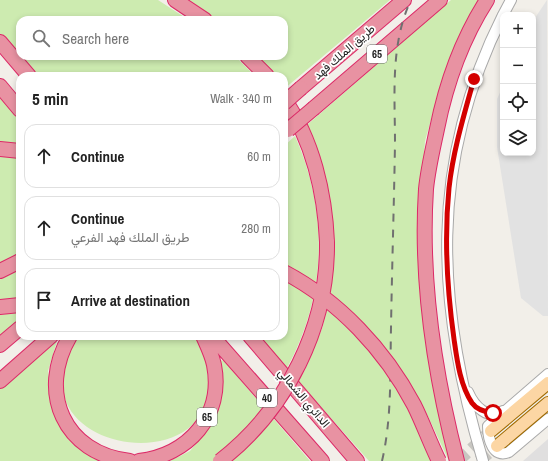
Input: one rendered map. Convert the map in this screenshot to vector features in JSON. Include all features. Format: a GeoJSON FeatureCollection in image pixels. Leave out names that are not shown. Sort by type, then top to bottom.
{"type":"FeatureCollection","features":[{"type":"Feature","properties":{"kind":"highway"},"geometry":{"type":"LineString","coordinates":[[175,0],[199,16]]}},
{"type":"Feature","properties":{"kind":"highway","name":"طريق الملك فهد"},"geometry":{"type":"LineString","coordinates":[[288,99],[404,0]]}},
{"type":"Feature","properties":{"kind":"highway","name":"طريق الملك فهد"},"geometry":{"type":"LineString","coordinates":[[288,130],[440,0]]}},
{"type":"Feature","properties":{"kind":"highway"},"geometry":{"type":"LineString","coordinates":[[457,461],[441,396],[429,319],[424,234],[426,187],[440,112],[451,75],[467,34],[487,0]]}},
{"type":"Feature","properties":{"kind":"highway"},"geometry":{"type":"LineString","coordinates":[[0,42],[26,72]]}},
{"type":"Feature","properties":{"kind":"highway"},"geometry":{"type":"LineString","coordinates":[[251,60],[263,72]]}},
{"type":"Feature","properties":{"kind":"highway"},"geometry":{"type":"LineString","coordinates":[[0,86],[16,105]]}},
{"type":"Feature","properties":{"kind":"highway"},"geometry":{"type":"LineString","coordinates":[[220,461],[261,423],[278,401],[296,372],[314,327],[324,292],[328,262],[320,183],[299,126],[288,106]]}},
{"type":"Feature","properties":{"kind":"highway"},"geometry":{"type":"LineString","coordinates":[[0,149],[16,151]]}},
{"type":"Feature","properties":{"kind":"highway"},"geometry":{"type":"LineString","coordinates":[[0,271],[16,263]]}},
{"type":"Feature","properties":{"kind":"highway"},"geometry":{"type":"LineString","coordinates":[[288,274],[317,292],[341,312],[372,344],[393,372],[413,405],[438,461]]}},
{"type":"Feature","properties":{"kind":"highway"},"geometry":{"type":"LineString","coordinates":[[0,307],[16,305]]}},
{"type":"Feature","properties":{"kind":"highway"},"geometry":{"type":"LineString","coordinates":[[0,345],[16,331]]}},
{"type":"Feature","properties":{"kind":"highway"},"geometry":{"type":"LineString","coordinates":[[0,381],[46,340]]}},
{"type":"Feature","properties":{"kind":"highway"},"geometry":{"type":"LineString","coordinates":[[68,340],[59,358],[55,389],[60,410],[67,424],[88,446],[112,458],[130,461]]}},
{"type":"Feature","properties":{"kind":"highway","name":"65"},"geometry":{"type":"LineString","coordinates":[[139,461],[161,457],[182,445],[194,436],[208,415],[215,391],[216,378],[214,364],[205,340]]}},
{"type":"Feature","properties":{"kind":"highway","name":"40"},"geometry":{"type":"LineString","coordinates":[[216,340],[322,461]]}},
{"type":"Feature","properties":{"kind":"highway","name":"الدائري الشمالي"},"geometry":{"type":"LineString","coordinates":[[253,340],[357,461]]}},
{"type":"Feature","properties":{"kind":"main road"},"geometry":{"type":"LineString","coordinates":[[491,432],[548,383]]}},
{"type":"Feature","properties":{"kind":"main road"},"geometry":{"type":"LineString","coordinates":[[497,446],[548,403]]}},
{"type":"Feature","properties":{"kind":"street"},"geometry":{"type":"LineString","coordinates":[[505,12],[511,0]]}},
{"type":"Feature","properties":{"kind":"street"},"geometry":{"type":"LineString","coordinates":[[483,461],[459,370],[448,280],[447,248],[449,188],[458,135],[474,79],[500,22]]}},
{"type":"Feature","properties":{"kind":"street"},"geometry":{"type":"LineString","coordinates":[[459,370],[472,402],[478,409],[485,412],[500,413],[512,405]]}},
{"type":"Feature","properties":{"kind":"street"},"geometry":{"type":"LineString","coordinates":[[548,374],[488,426],[494,450],[498,454],[507,457],[548,419]]}},
{"type":"Feature","properties":{"kind":"shaded area"},"geometry":{"type":"Polygon","coordinates":[[[547,0],[548,316],[543,316],[521,298],[497,147],[497,99],[500,92],[500,156],[536,156],[536,16],[547,0]]]}},
{"type":"Feature","properties":{"kind":"shaded area"},"geometry":{"type":"Polygon","coordinates":[[[548,439],[548,461],[523,461],[548,439]]]}},
{"type":"Feature","properties":{"kind":"green space"},"geometry":{"type":"Polygon","coordinates":[[[0,0],[158,0],[183,16],[16,16],[16,54],[0,35],[0,0]]]}},
{"type":"Feature","properties":{"kind":"green space"},"geometry":{"type":"Polygon","coordinates":[[[187,0],[390,0],[288,86],[288,72],[270,72],[260,60],[288,60],[288,16],[212,16],[187,0]]]}},
{"type":"Feature","properties":{"kind":"green space"},"geometry":{"type":"Polygon","coordinates":[[[451,0],[479,0],[444,74],[425,141],[418,246],[425,329],[450,454],[449,461],[425,410],[412,417],[431,461],[369,461],[298,381],[305,370],[323,326],[333,241],[307,125],[451,0]]]}},
{"type":"Feature","properties":{"kind":"green space"},"geometry":{"type":"Polygon","coordinates":[[[21,60],[239,60],[251,72],[32,72],[21,60]]]}},
{"type":"Feature","properties":{"kind":"green space"},"geometry":{"type":"Polygon","coordinates":[[[0,98],[16,116],[16,145],[0,143],[0,98]]]}},
{"type":"Feature","properties":{"kind":"green space"},"geometry":{"type":"Polygon","coordinates":[[[295,136],[306,165],[314,194],[318,224],[319,254],[316,283],[310,312],[300,340],[287,368],[262,340],[288,340],[288,142],[295,136]]]}},
{"type":"Feature","properties":{"kind":"green space"},"geometry":{"type":"Polygon","coordinates":[[[0,155],[16,157],[16,299],[10,301],[0,300],[0,155]]]}},
{"type":"Feature","properties":{"kind":"green space"},"geometry":{"type":"Polygon","coordinates":[[[16,313],[16,324],[0,338],[0,315],[16,313]]]}},
{"type":"Feature","properties":{"kind":"green space"},"geometry":{"type":"Polygon","coordinates":[[[74,340],[197,340],[207,362],[208,375],[206,403],[194,423],[175,436],[151,442],[125,442],[101,435],[80,421],[66,402],[63,377],[68,351],[74,340]]]}},
{"type":"Feature","properties":{"kind":"green space"},"geometry":{"type":"Polygon","coordinates":[[[57,341],[48,371],[56,420],[74,445],[100,461],[0,461],[0,389],[57,341]]]}},
{"type":"Feature","properties":{"kind":"green space"},"geometry":{"type":"Polygon","coordinates":[[[220,360],[224,361],[310,461],[170,461],[190,451],[210,427],[220,396],[222,371],[220,360]]]}},
{"type":"Feature","properties":{"kind":"tunnel"},"geometry":{"type":"LineString","coordinates":[[458,461],[491,431]]}},
{"type":"Feature","properties":{"kind":"tunnel"},"geometry":{"type":"LineString","coordinates":[[479,461],[497,446]]}},
{"type":"Feature","properties":{"kind":"railway"},"geometry":{"type":"LineString","coordinates":[[382,461],[390,395],[395,70],[400,34],[404,17],[411,0]]}},
{"type":"Feature","properties":{"kind":"route"},"geometry":{"type":"LineString","coordinates":[[474,79],[458,135],[449,188],[447,248],[448,280],[459,370],[472,402],[478,409],[493,413]]}}]}
